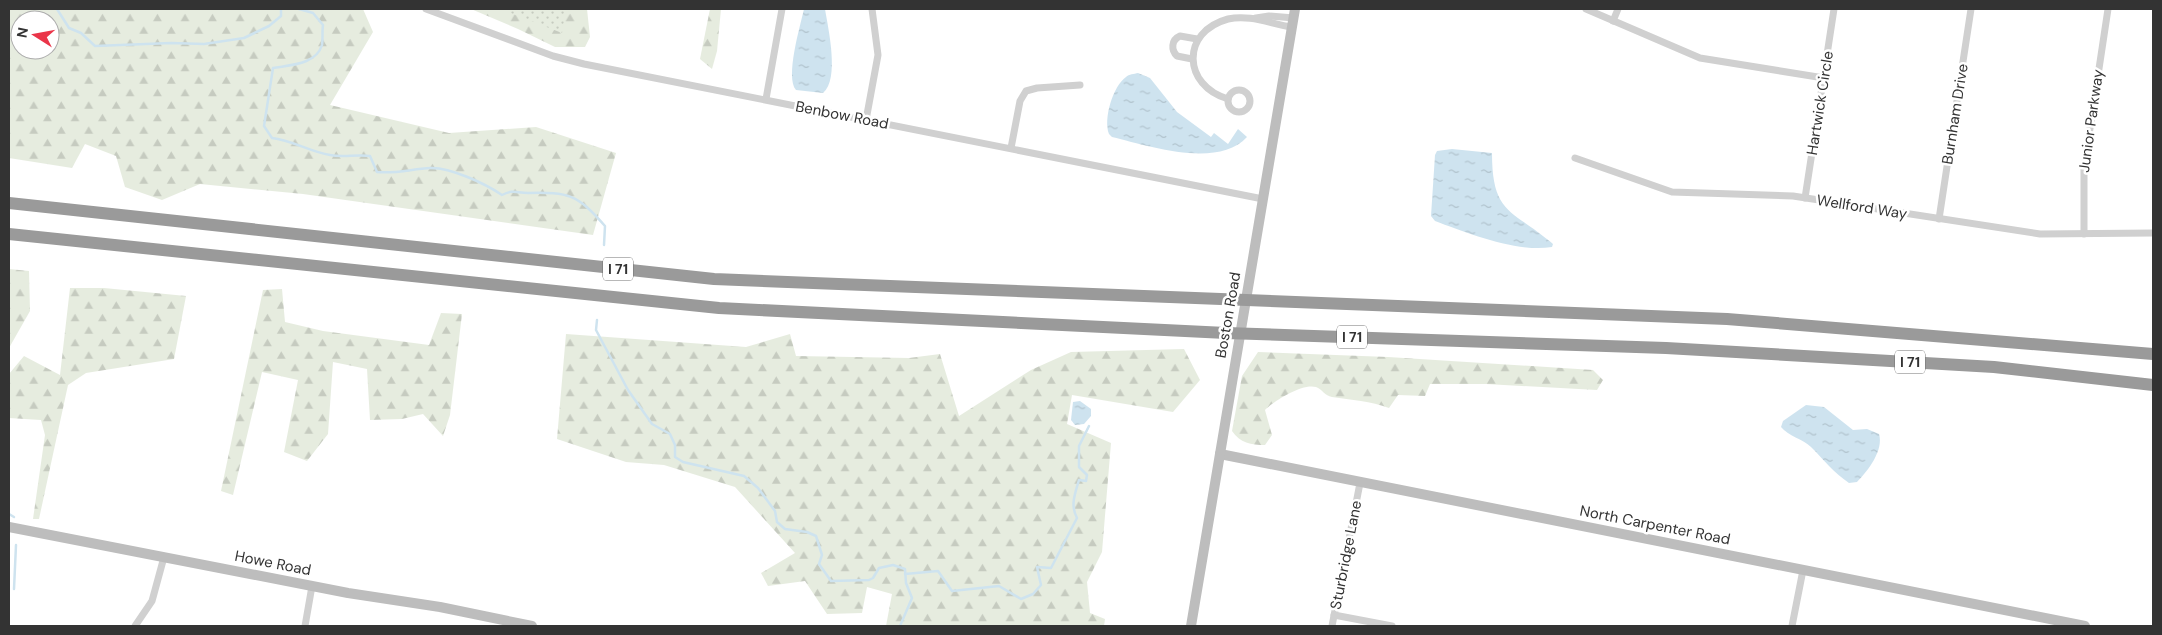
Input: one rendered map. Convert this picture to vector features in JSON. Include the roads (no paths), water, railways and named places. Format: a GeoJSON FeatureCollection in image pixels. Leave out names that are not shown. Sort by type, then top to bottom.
{"type":"FeatureCollection","features":[{"type":"Feature","properties":{"kind":"highway","name":"I 71"},"geometry":{"type":"LineString","coordinates":[[9,203],[714,279],[1727,319],[2153,354]]}},
{"type":"Feature","properties":{"kind":"highway","name":"I 71"},"geometry":{"type":"LineString","coordinates":[[9,234],[719,308],[1226,333],[1666,348],[1994,367],[2153,385]]}},
{"type":"Feature","properties":{"kind":"street","name":"Benbow Road"},"geometry":{"type":"LineString","coordinates":[[426,9],[553,56],[1263,199]]}},
{"type":"Feature","properties":{"kind":"street"},"geometry":{"type":"LineString","coordinates":[[766,99],[782,9]]}},
{"type":"Feature","properties":{"kind":"street"},"geometry":{"type":"LineString","coordinates":[[866,120],[878,55],[872,9]]}},
{"type":"Feature","properties":{"kind":"street"},"geometry":{"type":"LineString","coordinates":[[1586,9],[1706,60],[1824,78]]}},
{"type":"Feature","properties":{"kind":"street"},"geometry":{"type":"LineString","coordinates":[[1613,21],[1618,9]]}},
{"type":"Feature","properties":{"kind":"street","name":"Hartwick Circle"},"geometry":{"type":"LineString","coordinates":[[1805,198],[1834,9]]}},
{"type":"Feature","properties":{"kind":"street","name":"Burnham Drive"},"geometry":{"type":"LineString","coordinates":[[1939,219],[1971,9]]}},
{"type":"Feature","properties":{"kind":"street","name":"Junior Parkway"},"geometry":{"type":"LineString","coordinates":[[2084,234],[2083,172],[2108,9]]}},
{"type":"Feature","properties":{"kind":"street"},"geometry":{"type":"LineString","coordinates":[[1228,99],[1215,95],[1200,78],[1192,59],[1197,39],[1208,28],[1228,20],[1256,18],[1269,23],[1294,18]]}},
{"type":"Feature","properties":{"kind":"street","name":"Boston Road"},"geometry":{"type":"LineString","coordinates":[[1191,626],[1294,18]]}},
{"type":"Feature","properties":{"kind":"street"},"geometry":{"type":"LineString","coordinates":[[1192,59],[1177,56],[1173,51],[1174,40],[1180,36],[1197,39]]}},
{"type":"Feature","properties":{"kind":"street"},"geometry":{"type":"LineString","coordinates":[[1010,148],[1020,101],[1026,92],[1031,88],[1080,85]]}},
{"type":"Feature","properties":{"kind":"street","name":"Wellford Way"},"geometry":{"type":"LineString","coordinates":[[1575,158],[1672,192],[1805,198],[2034,233],[2153,233]]}},
{"type":"Feature","properties":{"kind":"street","name":"North Carpenter Road"},"geometry":{"type":"LineString","coordinates":[[1220,454],[2085,626]]}},
{"type":"Feature","properties":{"kind":"street","name":"Sturbridge Lane"},"geometry":{"type":"LineString","coordinates":[[1332,626],[1360,483]]}},
{"type":"Feature","properties":{"kind":"street","name":"Howe Road"},"geometry":{"type":"LineString","coordinates":[[9,527],[312,586],[440,607],[532,626]]}},
{"type":"Feature","properties":{"kind":"street"},"geometry":{"type":"LineString","coordinates":[[134,626],[146,612],[157,589],[164,557]]}},
{"type":"Feature","properties":{"kind":"street"},"geometry":{"type":"LineString","coordinates":[[1792,626],[1803,570]]}},
{"type":"Feature","properties":{"kind":"street"},"geometry":{"type":"LineString","coordinates":[[305,626],[312,586]]}},
{"type":"Feature","properties":{"kind":"street"},"geometry":{"type":"LineString","coordinates":[[1334,615],[1392,626]]}},
{"type":"Feature","properties":{"kind":"water"},"geometry":{"type":"Polygon","coordinates":[[[804,9],[825,9],[832,65],[831,77],[823,93],[796,90],[793,84],[794,51],[804,9]]]}},
{"type":"Feature","properties":{"kind":"water"},"geometry":{"type":"Polygon","coordinates":[[[1138,73],[1150,78],[1177,112],[1211,137],[1214,133],[1228,144],[1238,129],[1247,137],[1234,147],[1219,152],[1201,153],[1163,149],[1112,137],[1107,128],[1107,120],[1113,95],[1121,81],[1130,75],[1138,73]]]}},
{"type":"Feature","properties":{"kind":"water"},"geometry":{"type":"Polygon","coordinates":[[[1452,149],[1492,153],[1493,173],[1500,200],[1507,209],[1553,244],[1552,247],[1538,248],[1508,245],[1435,221],[1431,216],[1435,155],[1437,151],[1452,149]]]}},
{"type":"Feature","properties":{"kind":"water"},"geometry":{"type":"Polygon","coordinates":[[[1080,401],[1091,409],[1091,416],[1084,424],[1075,425],[1071,420],[1073,402],[1080,401]]]}},
{"type":"Feature","properties":{"kind":"water"},"geometry":{"type":"Polygon","coordinates":[[[1806,405],[1824,407],[1853,430],[1867,429],[1879,434],[1879,447],[1874,460],[1857,482],[1849,483],[1834,471],[1808,444],[1781,427],[1783,421],[1806,405]]]}},
{"type":"Feature","properties":{"kind":"waterway"},"geometry":{"type":"LineString","coordinates":[[57,9],[69,28],[81,33],[95,46],[171,43],[204,44],[244,38],[269,26],[281,16],[281,9]]}},
{"type":"Feature","properties":{"kind":"waterway"},"geometry":{"type":"LineString","coordinates":[[299,9],[313,13],[323,25],[322,45],[319,52],[308,60],[294,65],[273,68],[264,126],[272,138],[330,155],[370,156],[377,172],[438,168],[468,177],[502,195],[509,192],[553,193],[571,197],[587,207],[605,226],[604,245]]}},
{"type":"Feature","properties":{"kind":"waterway"},"geometry":{"type":"LineString","coordinates":[[597,320],[596,330],[628,390],[652,424],[670,434],[675,445],[675,457],[683,462],[744,476],[758,488],[775,511],[777,522],[785,529],[807,532],[816,536],[822,555],[819,564],[831,581],[869,580],[873,578],[879,568],[893,565],[905,569],[906,583],[912,598],[900,626]]}},
{"type":"Feature","properties":{"kind":"waterway"},"geometry":{"type":"LineString","coordinates":[[905,574],[938,571],[952,591],[999,586],[1021,599],[1033,594],[1041,585],[1037,567],[1051,568],[1077,518],[1074,509],[1075,495],[1079,480],[1086,481],[1087,475],[1079,467],[1079,446],[1089,426]]}},
{"type":"Feature","properties":{"kind":"waterway"},"geometry":{"type":"LineString","coordinates":[[9,514],[14,517]]}},
{"type":"Feature","properties":{"kind":"waterway"},"geometry":{"type":"LineString","coordinates":[[14,589],[16,545]]}}]}
